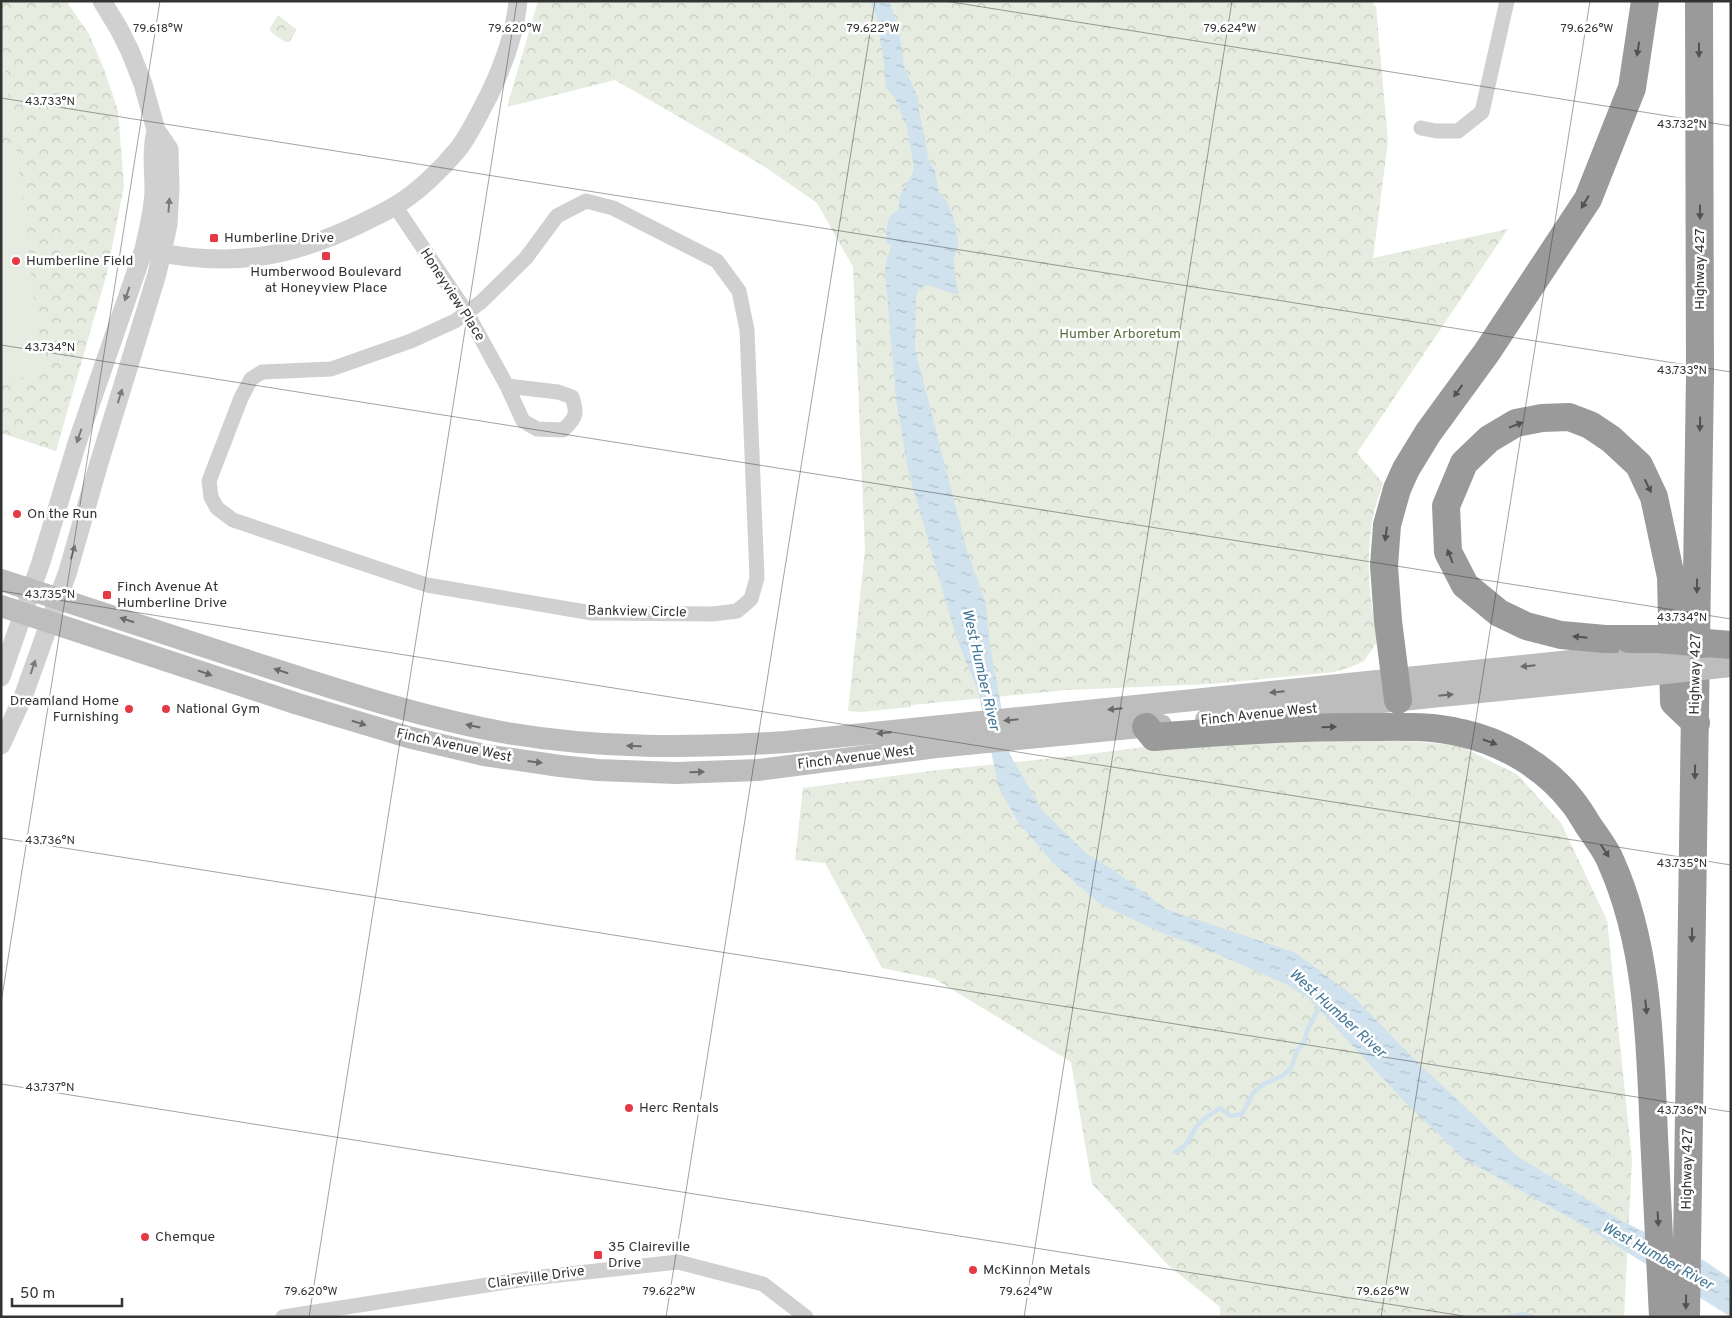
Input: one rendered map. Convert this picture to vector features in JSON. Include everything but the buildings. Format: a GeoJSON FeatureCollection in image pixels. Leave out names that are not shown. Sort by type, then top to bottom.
{"type":"FeatureCollection","features":[{"type":"Feature","properties":{"kind":"highway"},"geometry":{"type":"LineString","coordinates":[[1396,690],[1384,566],[1387,525],[1397,489],[1406,469],[1428,433],[1487,352],[1588,199],[1632,88],[1645,1]]}},
{"type":"Feature","properties":{"kind":"highway","name":"Highway 427"},"geometry":{"type":"LineString","coordinates":[[1686,1317],[1700,375],[1698,1]]}},
{"type":"Feature","properties":{"kind":"highway"},"geometry":{"type":"LineString","coordinates":[[1696,724],[1674,702],[1671,577],[1654,497],[1639,465],[1611,439],[1590,425],[1569,417],[1542,418],[1516,423],[1489,439],[1464,463],[1446,506],[1448,552],[1465,585],[1499,613],[1526,626],[1561,635],[1605,639],[1629,657],[1658,639],[1731,645]]}},
{"type":"Feature","properties":{"kind":"highway"},"geometry":{"type":"LineString","coordinates":[[1701,670],[1731,671]]}},
{"type":"Feature","properties":{"kind":"highway"},"geometry":{"type":"LineString","coordinates":[[1146,727],[1154,737],[1223,731],[1322,727],[1402,727],[1463,733],[1500,746],[1540,769],[1571,799],[1611,860],[1628,906],[1637,942],[1646,1006],[1652,1075],[1663,1317]]}},
{"type":"Feature","properties":{"kind":"main road","name":"Finch Avenue West"},"geometry":{"type":"LineString","coordinates":[[1,580],[382,704],[470,726],[603,745],[705,747],[786,742],[935,738],[1396,690]]}},
{"type":"Feature","properties":{"kind":"main road","name":"Finch Avenue West"},"geometry":{"type":"LineString","coordinates":[[1,606],[371,727],[446,747],[522,761],[598,770],[714,772],[788,767],[935,738]]}},
{"type":"Feature","properties":{"kind":"main road","name":"Finch Avenue West"},"geometry":{"type":"LineString","coordinates":[[1062,724],[1146,727],[1629,657],[1701,670],[1731,666]]}},
{"type":"Feature","properties":{"kind":"street"},"geometry":{"type":"LineString","coordinates":[[1,745],[22,697],[68,571],[163,253],[168,225],[170,197],[169,148],[156,130],[143,84],[130,51],[102,1]]}},
{"type":"Feature","properties":{"kind":"street"},"geometry":{"type":"LineString","coordinates":[[144,249],[192,258],[235,259],[276,254],[307,246],[335,235],[395,206],[433,176],[460,147],[481,111],[503,65],[517,14],[518,1]]}},
{"type":"Feature","properties":{"kind":"street"},"geometry":{"type":"LineString","coordinates":[[1421,128],[1436,132],[1458,131],[1482,112],[1507,1]]}},
{"type":"Feature","properties":{"kind":"street"},"geometry":{"type":"LineString","coordinates":[[1,677],[77,443],[144,249],[152,216],[154,193],[152,147],[156,130]]}},
{"type":"Feature","properties":{"kind":"street","name":"Bankview Circle"},"geometry":{"type":"LineString","coordinates":[[586,201],[613,208],[716,261],[739,291],[747,330],[757,578],[751,599],[737,611],[713,614],[592,613],[437,587],[233,520],[217,508],[211,497],[209,481],[241,398],[251,379],[262,372],[331,369],[411,341],[455,321],[467,313],[526,258],[557,216],[586,201]]}},
{"type":"Feature","properties":{"kind":"street","name":"Honeyview Place"},"geometry":{"type":"LineString","coordinates":[[395,206],[467,313],[507,386]]}},
{"type":"Feature","properties":{"kind":"street","name":"Claireville Drive"},"geometry":{"type":"LineString","coordinates":[[283,1317],[532,1278],[678,1262],[763,1284],[806,1317]]}},
{"type":"Feature","properties":{"kind":"green space"},"geometry":{"type":"Polygon","coordinates":[[[1,1],[66,1],[89,34],[104,69],[118,111],[124,186],[107,273],[56,451],[1,433],[1,1]]]}},
{"type":"Feature","properties":{"kind":"green space","name":"Humber Arboretum"},"geometry":{"type":"Polygon","coordinates":[[[538,1],[1371,1],[1376,7],[1388,141],[1373,258],[1508,229],[1357,453],[1383,483],[1374,512],[1369,544],[1370,592],[1379,639],[1364,661],[1334,672],[1211,684],[1067,690],[911,705],[911,707],[862,712],[848,711],[865,550],[853,267],[817,203],[762,165],[615,80],[507,107],[538,1]]]}},
{"type":"Feature","properties":{"kind":"green space"},"geometry":{"type":"Polygon","coordinates":[[[278,15],[297,30],[289,42],[285,42],[271,32],[270,28],[278,15]]]}},
{"type":"Feature","properties":{"kind":"green space"},"geometry":{"type":"Polygon","coordinates":[[[1,33],[12,122],[1,123],[1,33]]]}},
{"type":"Feature","properties":{"kind":"green space","name":"Humberline Field"},"geometry":{"type":"Polygon","coordinates":[[[16,145],[43,375],[1,380],[1,147],[16,145]]]}},
{"type":"Feature","properties":{"kind":"green space"},"geometry":{"type":"Polygon","coordinates":[[[1331,736],[1458,745],[1518,775],[1561,823],[1607,920],[1632,1160],[1624,1317],[1220,1317],[1220,1307],[1169,1266],[1092,1184],[1071,1062],[935,979],[882,968],[825,863],[795,860],[803,788],[930,771],[1209,739],[1331,736]]]}},
{"type":"Feature","properties":{"kind":"water","name":"West Humber River"},"geometry":{"type":"Polygon","coordinates":[[[870,1],[890,1],[900,37],[904,66],[918,98],[928,158],[935,171],[939,192],[950,208],[957,231],[958,245],[954,262],[959,294],[928,285],[919,289],[916,296],[915,349],[967,551],[986,604],[990,645],[1010,755],[1042,810],[1086,853],[1113,870],[1166,909],[1296,953],[1351,994],[1417,1062],[1517,1156],[1624,1222],[1705,1261],[1731,1279],[1731,1317],[1588,1228],[1464,1159],[1404,1101],[1309,999],[1288,985],[1208,950],[1160,932],[1100,904],[1054,864],[1018,822],[999,788],[978,691],[957,639],[908,470],[896,399],[885,270],[892,245],[887,243],[887,224],[891,215],[899,210],[899,198],[914,168],[907,128],[895,98],[886,88],[883,52],[880,41],[880,25],[870,1]]]}},
{"type":"Feature","properties":{"kind":"water"},"geometry":{"type":"Polygon","coordinates":[[[1522,1312],[1542,1317],[1497,1317],[1522,1312]]]}},
{"type":"Feature","properties":{"kind":"waterway","name":"West Humber River"},"geometry":{"type":"LineString","coordinates":[[1175,1152],[1185,1146],[1197,1126],[1204,1119],[1220,1108],[1231,1116],[1242,1114],[1253,1093],[1264,1084],[1284,1075],[1291,1068],[1297,1051],[1304,1042],[1307,1031],[1320,1006]]}},
{"type":"Feature","properties":{"kind":"place","name":"Humberline Drive"},"geometry":{"type":"Point","coordinates":[214,238]}},
{"type":"Feature","properties":{"kind":"place","name":"Humberwood Boulevard at Honeyview Place"},"geometry":{"type":"Point","coordinates":[326,256]}},
{"type":"Feature","properties":{"kind":"place","name":"Humberline Field"},"geometry":{"type":"Point","coordinates":[16,261]}},
{"type":"Feature","properties":{"kind":"place","name":"On the Run"},"geometry":{"type":"Point","coordinates":[17,514]}},
{"type":"Feature","properties":{"kind":"place","name":"Finch Avenue At Humberline Drive"},"geometry":{"type":"Point","coordinates":[107,595]}},
{"type":"Feature","properties":{"kind":"place","name":"Dreamland Home Furnishing"},"geometry":{"type":"Point","coordinates":[129,709]}},
{"type":"Feature","properties":{"kind":"place","name":"National Gym"},"geometry":{"type":"Point","coordinates":[166,709]}},
{"type":"Feature","properties":{"kind":"place","name":"Herc Rentals"},"geometry":{"type":"Point","coordinates":[629,1108]}},
{"type":"Feature","properties":{"kind":"place","name":"Chemque"},"geometry":{"type":"Point","coordinates":[145,1237]}},
{"type":"Feature","properties":{"kind":"place","name":"35 Claireville Drive"},"geometry":{"type":"Point","coordinates":[598,1255]}},
{"type":"Feature","properties":{"kind":"place","name":"McKinnon Metals"},"geometry":{"type":"Point","coordinates":[973,1270]}}]}
